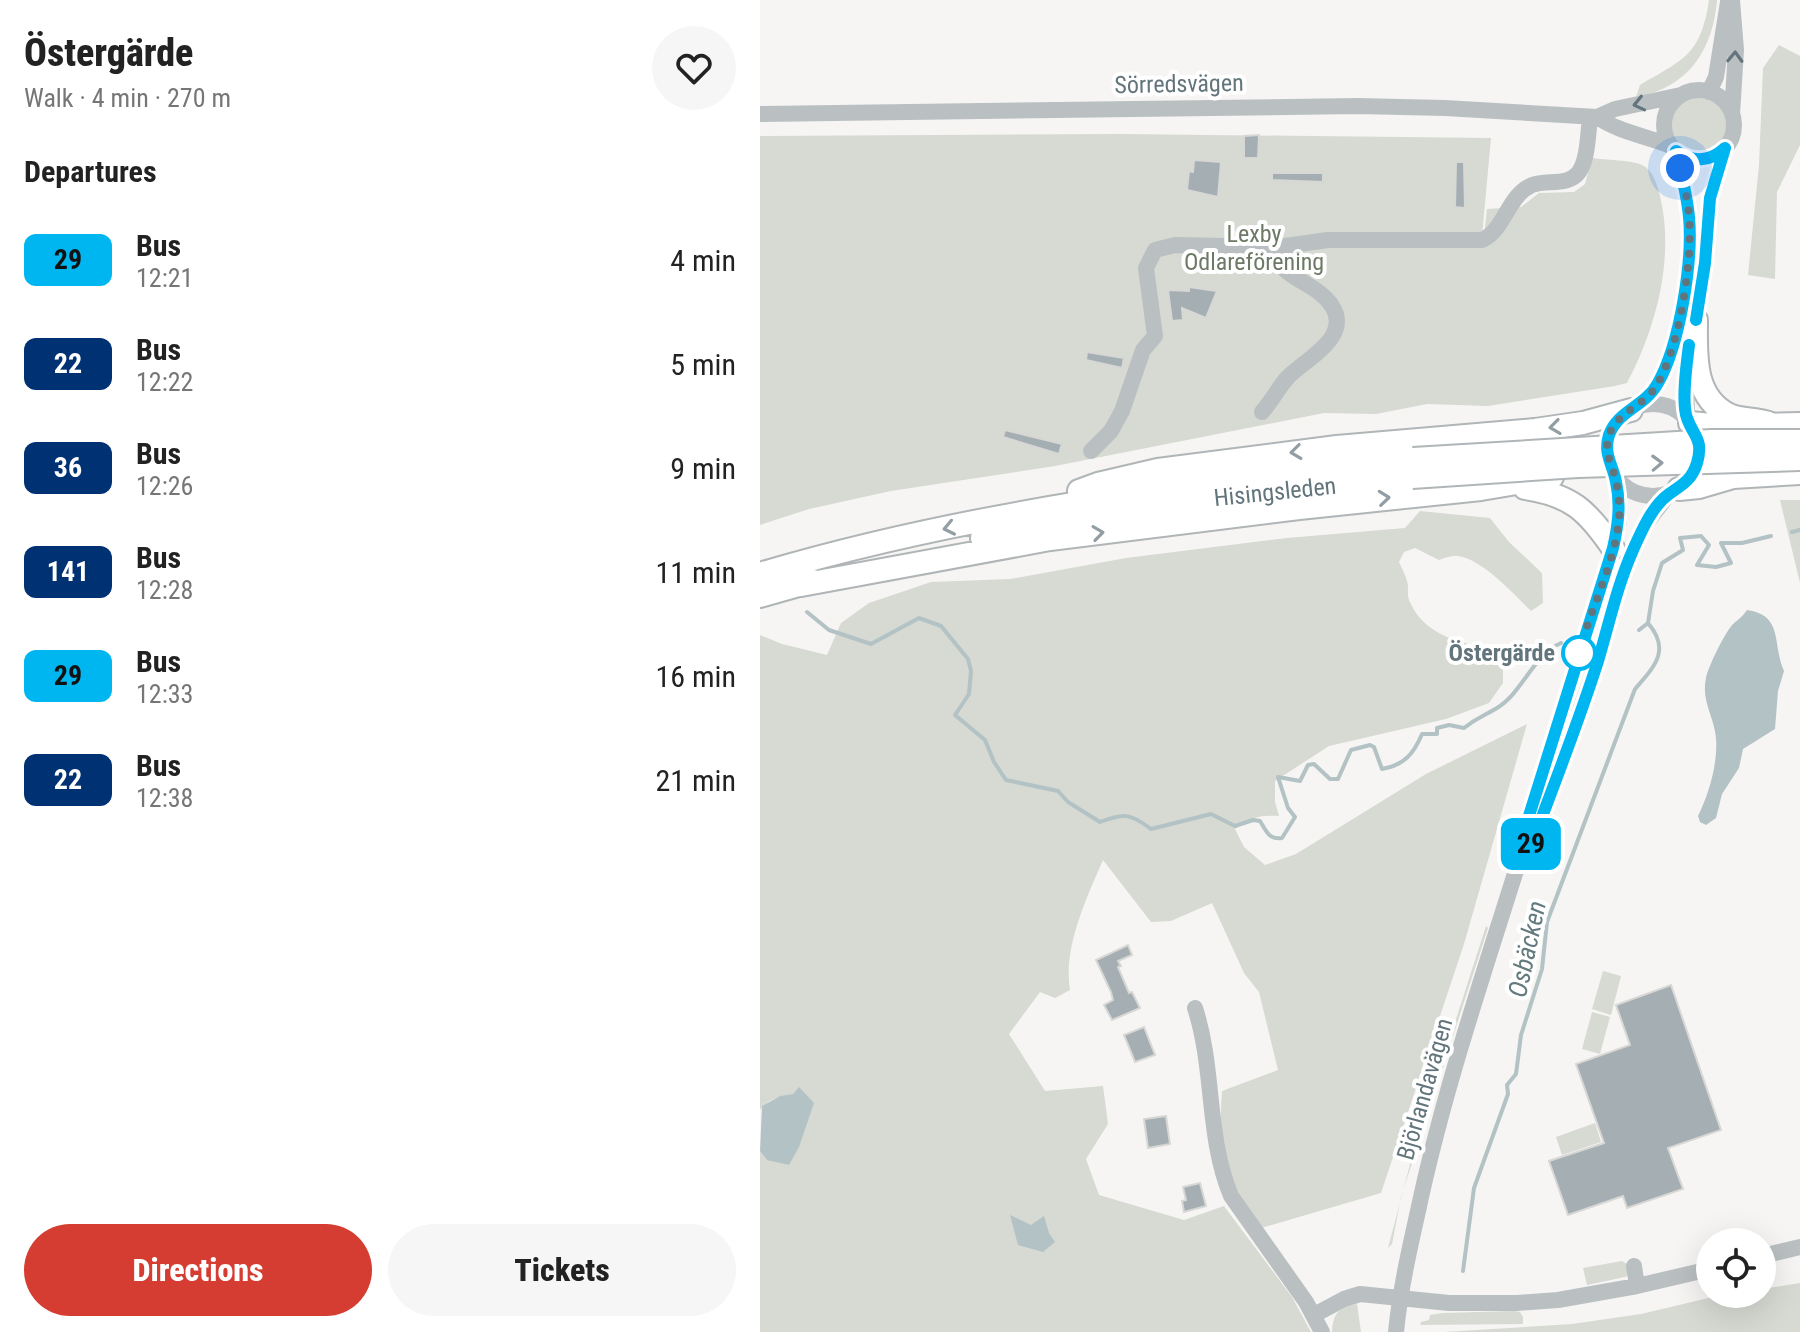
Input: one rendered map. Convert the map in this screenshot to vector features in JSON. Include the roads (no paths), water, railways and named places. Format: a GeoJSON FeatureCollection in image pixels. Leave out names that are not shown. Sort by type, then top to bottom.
{"type":"FeatureCollection","features":[{"type":"Feature","properties":{"kind":"highway"},"geometry":{"type":"LineString","coordinates":[[1696,320],[1697,371],[1713,404],[1730,416],[1757,418],[1771,424]]}},
{"type":"Feature","properties":{"kind":"highway"},"geometry":{"type":"LineString","coordinates":[[1018,513],[1098,484],[1158,470],[1337,447],[1535,430],[1583,423],[1635,408]]}},
{"type":"Feature","properties":{"kind":"highway"},"geometry":{"type":"LineString","coordinates":[[1688,421],[1723,426],[1800,424]]}},
{"type":"Feature","properties":{"kind":"highway","name":"Hisingsleden"},"geometry":{"type":"LineString","coordinates":[[760,596],[1023,528],[1412,468],[1711,441],[1800,441]]}},
{"type":"Feature","properties":{"kind":"highway","name":"Hisingsleden"},"geometry":{"type":"LineString","coordinates":[[760,574],[881,542],[1078,501],[1262,475],[1412,468],[1800,459]]}},
{"type":"Feature","properties":{"kind":"highway"},"geometry":{"type":"LineString","coordinates":[[1674,492],[1733,477],[1800,473]]}},
{"type":"Feature","properties":{"kind":"highway"},"geometry":{"type":"LineString","coordinates":[[801,585],[1050,539],[1555,477],[1615,476]]}},
{"type":"Feature","properties":{"kind":"highway"},"geometry":{"type":"LineString","coordinates":[[1508,485],[1548,491],[1564,497],[1593,520],[1613,548]]}},
{"type":"Feature","properties":{"kind":"street"},"geometry":{"type":"LineString","coordinates":[[1709,92],[1716,77],[1730,0]]}},
{"type":"Feature","properties":{"kind":"street"},"geometry":{"type":"LineString","coordinates":[[1730,0],[1736,50],[1733,134],[1725,148],[1710,198],[1705,263],[1686,364],[1688,421],[1699,443],[1698,458],[1690,479],[1674,492],[1652,497],[1640,495],[1624,487],[1615,476],[1607,454],[1608,438],[1618,420],[1635,408],[1658,383],[1677,327],[1687,271],[1689,215],[1674,148],[1664,128],[1666,115],[1674,101],[1694,90],[1721,98],[1732,114]]}},
{"type":"Feature","properties":{"kind":"street","name":"Sörredsvägen"},"geometry":{"type":"LineString","coordinates":[[760,114],[1358,106],[1594,117],[1615,109],[1681,95]]}},
{"type":"Feature","properties":{"kind":"street"},"geometry":{"type":"LineString","coordinates":[[1091,451],[1117,421],[1143,350],[1155,336],[1146,268],[1155,250],[1175,245],[1278,247],[1328,240],[1477,241],[1487,238],[1528,186],[1567,180],[1578,173],[1594,117]]}},
{"type":"Feature","properties":{"kind":"street","name":"Sörredsvägen"},"geometry":{"type":"LineString","coordinates":[[1594,117],[1614,128],[1637,132],[1674,148]]}},
{"type":"Feature","properties":{"kind":"street"},"geometry":{"type":"LineString","coordinates":[[1674,148],[1697,160],[1713,157],[1725,148]]}},
{"type":"Feature","properties":{"kind":"street"},"geometry":{"type":"LineString","coordinates":[[1262,412],[1285,381],[1331,339],[1337,324],[1335,312],[1323,295],[1283,268],[1278,247]]}},
{"type":"Feature","properties":{"kind":"street"},"geometry":{"type":"LineString","coordinates":[[1635,408],[1665,406],[1688,421]]}},
{"type":"Feature","properties":{"kind":"street","name":"Björlandavägen"},"geometry":{"type":"LineString","coordinates":[[1396,1332],[1400,1297],[1431,1154],[1518,864],[1517,854],[1613,548],[1619,521],[1615,476]]}},
{"type":"Feature","properties":{"kind":"street","name":"Björlandavägen"},"geometry":{"type":"LineString","coordinates":[[1518,864],[1527,857],[1570,741],[1598,661],[1621,579],[1644,526],[1674,492]]}},
{"type":"Feature","properties":{"kind":"street"},"geometry":{"type":"LineString","coordinates":[[1195,1008],[1209,1066],[1217,1152],[1227,1186],[1310,1309],[1322,1332]]}},
{"type":"Feature","properties":{"kind":"street"},"geometry":{"type":"LineString","coordinates":[[1776,1253],[1800,1247]]}},
{"type":"Feature","properties":{"kind":"street"},"geometry":{"type":"LineString","coordinates":[[1634,1266],[1637,1286]]}},
{"type":"Feature","properties":{"kind":"street"},"geometry":{"type":"LineString","coordinates":[[1310,1309],[1360,1294],[1449,1303],[1558,1300],[1696,1272]]}},
{"type":"Feature","properties":{"kind":"waterway","name":"Osbäcken"},"geometry":{"type":"LineString","coordinates":[[1792,532],[1800,530]]}},
{"type":"Feature","properties":{"kind":"waterway","name":"Osbäcken"},"geometry":{"type":"LineString","coordinates":[[1463,1271],[1474,1188],[1508,1094],[1507,1085],[1516,1074],[1521,1035],[1542,969],[1547,922],[1635,689],[1658,658],[1658,641],[1648,623],[1653,591],[1662,563],[1683,550],[1680,538],[1701,536],[1709,545],[1697,565],[1716,567],[1731,563],[1721,543],[1742,543],[1771,536]]}},
{"type":"Feature","properties":{"kind":"waterway"},"geometry":{"type":"LineString","coordinates":[[807,612],[829,630],[871,644],[919,618],[941,626],[968,659],[971,671],[969,694],[955,715],[985,740],[1006,780],[1058,791],[1068,802],[1100,822],[1127,816],[1151,829],[1211,814],[1235,826],[1260,821],[1274,838],[1282,838],[1295,817],[1288,808],[1278,777],[1300,781],[1308,765],[1314,764],[1330,779],[1338,779],[1351,750],[1370,745],[1374,747],[1382,769],[1397,765],[1412,752],[1422,734],[1437,734],[1437,728],[1449,725],[1464,728],[1497,708],[1514,693],[1543,656],[1561,643]]}},
{"type":"Feature","properties":{"kind":"waterway"},"geometry":{"type":"LineString","coordinates":[[1639,630],[1648,623]]}},
{"type":"Feature","properties":{"kind":"place","name":"Östergärde"},"geometry":{"type":"Point","coordinates":[1579,653]}},
{"type":"Feature","properties":{"kind":"park label","name":"Lexby Odlareförening"},"geometry":{"type":"Point","coordinates":[1254,248]}}]}
